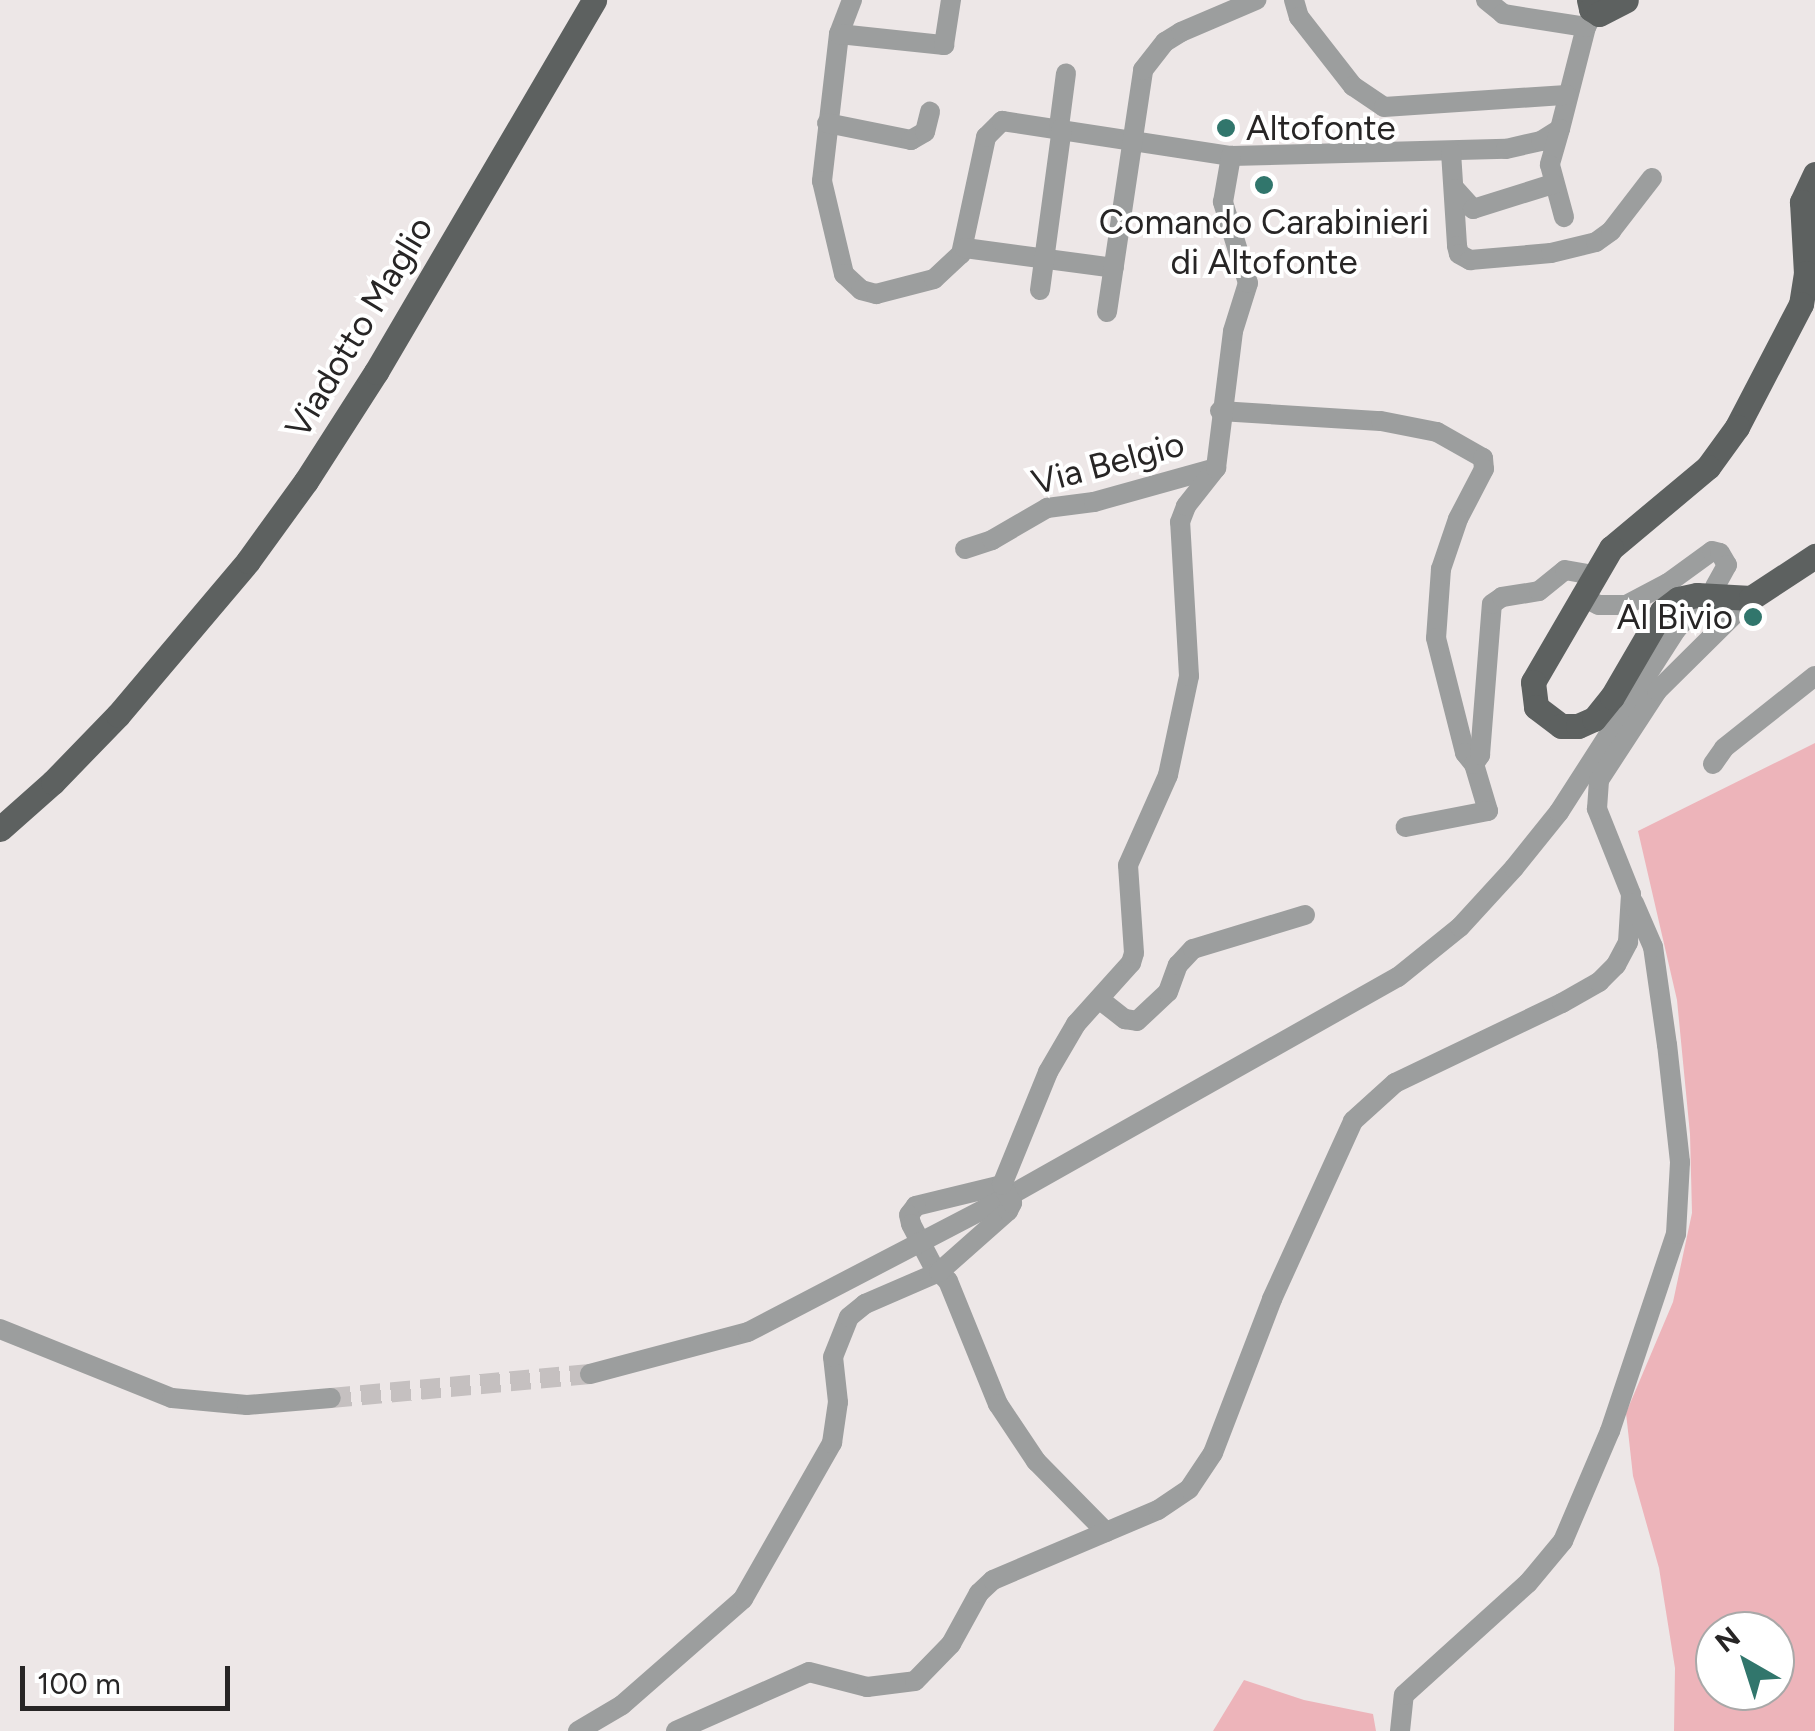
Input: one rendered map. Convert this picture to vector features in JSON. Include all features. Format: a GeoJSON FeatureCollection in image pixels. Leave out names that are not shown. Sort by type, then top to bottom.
{"type":"FeatureCollection","features":[{"type":"Feature","properties":{"kind":"main road","name":"Viadotto Maglio"},"geometry":{"type":"LineString","coordinates":[[0,830],[53,782],[155,671],[248,561],[306,481],[376,372],[594,0]]}},
{"type":"Feature","properties":{"kind":"main road"},"geometry":{"type":"LineString","coordinates":[[1590,13],[1604,13],[1626,0]]}},
{"type":"Feature","properties":{"kind":"main road"},"geometry":{"type":"LineString","coordinates":[[1815,174],[1802,202],[1806,273],[1801,304],[1737,427],[1708,467],[1627,532],[1587,586],[1533,682],[1536,707],[1546,719],[1561,726],[1578,726],[1594,718],[1612,698],[1662,611],[1678,599],[1697,595],[1751,598],[1815,556]]}},
{"type":"Feature","properties":{"kind":"street"},"geometry":{"type":"LineString","coordinates":[[852,0],[839,34],[822,155],[824,202],[834,243],[851,283],[866,293],[901,290],[942,275],[965,248],[986,137],[992,127],[1007,119],[1231,156],[1451,152],[1542,141],[1560,129]]}},
{"type":"Feature","properties":{"kind":"street"},"geometry":{"type":"LineString","coordinates":[[839,34],[944,45],[951,0]]}},
{"type":"Feature","properties":{"kind":"street"},"geometry":{"type":"LineString","coordinates":[[1106,312],[1143,70],[1165,42],[1256,0]]}},
{"type":"Feature","properties":{"kind":"street"},"geometry":{"type":"LineString","coordinates":[[1294,0],[1299,17],[1353,86],[1384,107],[1567,95]]}},
{"type":"Feature","properties":{"kind":"street"},"geometry":{"type":"LineString","coordinates":[[1486,0],[1503,14],[1556,10],[1590,13],[1550,165],[1552,184],[1564,217]]}},
{"type":"Feature","properties":{"kind":"street"},"geometry":{"type":"LineString","coordinates":[[1040,290],[1066,72]]}},
{"type":"Feature","properties":{"kind":"street"},"geometry":{"type":"LineString","coordinates":[[827,123],[911,140],[925,132],[930,112]]}},
{"type":"Feature","properties":{"kind":"street"},"geometry":{"type":"LineString","coordinates":[[1451,152],[1458,250],[1470,260],[1551,254],[1596,242],[1612,231],[1652,178]]}},
{"type":"Feature","properties":{"kind":"street"},"geometry":{"type":"LineString","coordinates":[[578,1731],[622,1705],[742,1598],[832,1443],[838,1402],[833,1356],[850,1317],[865,1304],[934,1265],[1008,1211],[1006,1190],[1061,1046],[1098,999],[1123,975],[1134,953],[1128,865],[1168,775],[1190,676],[1180,522],[1186,506],[1216,468],[1220,411],[1233,331],[1248,283],[1223,202],[1231,156]]}},
{"type":"Feature","properties":{"kind":"street"},"geometry":{"type":"LineString","coordinates":[[1454,189],[1466,208],[1472,210],[1552,184]]}},
{"type":"Feature","properties":{"kind":"street"},"geometry":{"type":"LineString","coordinates":[[965,248],[1114,268]]}},
{"type":"Feature","properties":{"kind":"street"},"geometry":{"type":"LineString","coordinates":[[1220,411],[1381,421],[1437,432],[1480,454],[1484,469],[1458,519],[1441,569],[1436,638],[1465,753],[1474,764],[1488,811],[1406,827]]}},
{"type":"Feature","properties":{"kind":"street","name":"Via Belgio"},"geometry":{"type":"LineString","coordinates":[[965,549],[992,540],[1046,508],[1094,502],[1216,468]]}},
{"type":"Feature","properties":{"kind":"street"},"geometry":{"type":"LineString","coordinates":[[1474,764],[1480,755],[1492,604],[1502,597],[1539,592],[1565,570],[1587,586],[1599,605],[1626,605],[1668,584],[1712,552],[1720,552],[1727,564],[1715,586]]}},
{"type":"Feature","properties":{"kind":"street"},"geometry":{"type":"LineString","coordinates":[[1400,1731],[1404,1694],[1528,1583],[1563,1540],[1610,1431],[1676,1234],[1680,1162],[1653,947],[1597,809],[1599,780],[1656,691],[1751,598]]}},
{"type":"Feature","properties":{"kind":"street"},"geometry":{"type":"LineString","coordinates":[[590,1374],[748,1332],[1398,977],[1460,927],[1514,868],[1558,812],[1676,630],[1700,604]]}},
{"type":"Feature","properties":{"kind":"street"},"geometry":{"type":"LineString","coordinates":[[1713,764],[1724,748],[1815,676]]}},
{"type":"Feature","properties":{"kind":"street"},"geometry":{"type":"LineString","coordinates":[[676,1731],[808,1672],[867,1687],[915,1680],[952,1644],[979,1593],[993,1580],[1169,1504],[1190,1489],[1207,1466],[1344,1134],[1363,1108],[1395,1084],[1599,982],[1616,965],[1628,942],[1630,894]]}},
{"type":"Feature","properties":{"kind":"street"},"geometry":{"type":"LineString","coordinates":[[1098,999],[1125,1019],[1138,1020],[1168,992],[1178,965],[1201,943],[1304,915]]}},
{"type":"Feature","properties":{"kind":"street"},"geometry":{"type":"LineString","coordinates":[[1006,1190],[916,1206],[909,1216],[911,1224],[934,1265],[948,1280],[998,1404],[1036,1462],[1106,1532]]}},
{"type":"Feature","properties":{"kind":"street"},"geometry":{"type":"LineString","coordinates":[[0,1329],[172,1398],[247,1405],[332,1398]]}},
{"type":"Feature","properties":{"kind":"shaded area"},"geometry":{"type":"Polygon","coordinates":[[[1815,743],[1815,1731],[1674,1731],[1675,1668],[1659,1568],[1633,1476],[1626,1413],[1673,1302],[1692,1213],[1690,1134],[1677,1000],[1638,831],[1815,743]]]}},
{"type":"Feature","properties":{"kind":"shaded area"},"geometry":{"type":"Polygon","coordinates":[[[1244,1680],[1304,1700],[1373,1714],[1376,1731],[1213,1731],[1244,1680]]]}},
{"type":"Feature","properties":{"kind":"tunnel"},"geometry":{"type":"LineString","coordinates":[[331,1398],[590,1374]]}},
{"type":"Feature","properties":{"kind":"place","name":"Altofonte"},"geometry":{"type":"Point","coordinates":[1226,128]}},
{"type":"Feature","properties":{"kind":"place","name":"Comando Carabinieri di Altofonte"},"geometry":{"type":"Point","coordinates":[1264,185]}},
{"type":"Feature","properties":{"kind":"place","name":"Al Bivio"},"geometry":{"type":"Point","coordinates":[1753,617]}}]}
